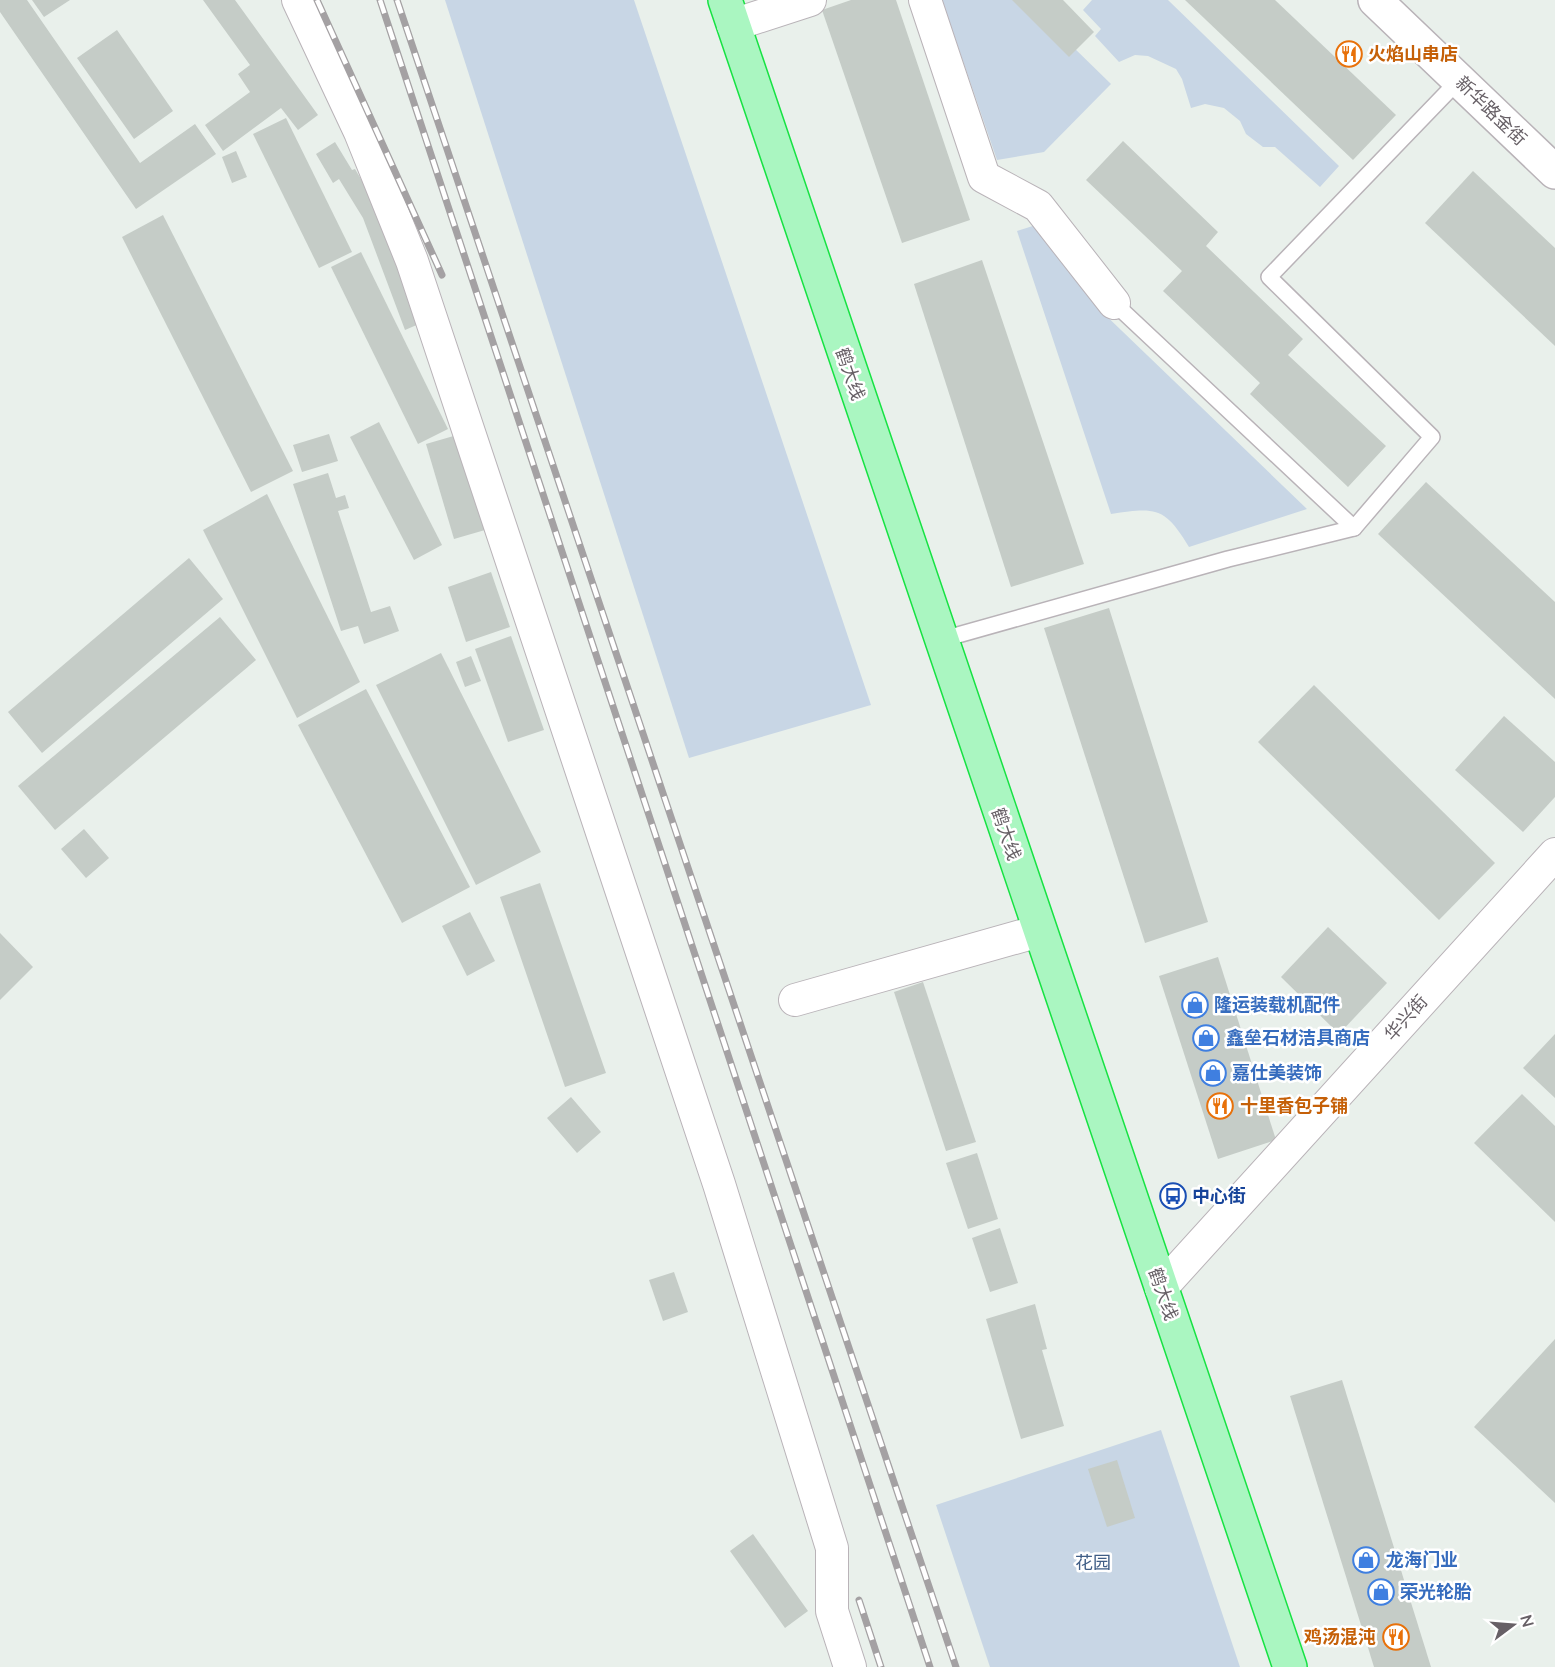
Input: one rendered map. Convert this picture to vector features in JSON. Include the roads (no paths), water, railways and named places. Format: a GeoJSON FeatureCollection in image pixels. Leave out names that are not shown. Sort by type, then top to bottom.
{"type":"FeatureCollection","features":[{"type":"Feature","properties":{"kind":"highway","name":"鹤大线"},"geometry":{"type":"LineString","coordinates":[[729,12],[1290,1667]]}},
{"type":"Feature","properties":{"kind":"street"},"geometry":{"type":"LineString","coordinates":[[298,0],[360,132],[412,261],[685,1082],[832,1548],[832,1611],[850,1667]]}},
{"type":"Feature","properties":{"kind":"street"},"geometry":{"type":"LineString","coordinates":[[729,12],[810,0]]}},
{"type":"Feature","properties":{"kind":"street"},"geometry":{"type":"LineString","coordinates":[[925,0],[984,177],[1038,207],[1114,303]]}},
{"type":"Feature","properties":{"kind":"street","name":"新华路金街"},"geometry":{"type":"LineString","coordinates":[[1375,0],[1555,172]]}},
{"type":"Feature","properties":{"kind":"street","name":"华兴街"},"geometry":{"type":"LineString","coordinates":[[1161,1288],[1555,854]]}},
{"type":"Feature","properties":{"kind":"street"},"geometry":{"type":"LineString","coordinates":[[795,1000],[1039,931]]}},
{"type":"Feature","properties":{"kind":"lane"},"geometry":{"type":"LineString","coordinates":[[940,640],[1228,559],[1354,528],[1432,437],[1269,277],[1459,80]]}},
{"type":"Feature","properties":{"kind":"lane"},"geometry":{"type":"LineString","coordinates":[[1114,303],[1354,528]]}},
{"type":"Feature","properties":{"kind":"railway"},"geometry":{"type":"LineString","coordinates":[[317,0],[442,275]]}},
{"type":"Feature","properties":{"kind":"railway"},"geometry":{"type":"LineString","coordinates":[[380,0],[930,1667]]}},
{"type":"Feature","properties":{"kind":"railway"},"geometry":{"type":"LineString","coordinates":[[397,0],[956,1667]]}},
{"type":"Feature","properties":{"kind":"railway"},"geometry":{"type":"LineString","coordinates":[[859,1600],[881,1667]]}},
{"type":"Feature","properties":{"kind":"place","name":"火焰山串店"},"geometry":{"type":"Point","coordinates":[1349,54]}},
{"type":"Feature","properties":{"kind":"place","name":"隆运装载机配件"},"geometry":{"type":"Point","coordinates":[1195,1005]}},
{"type":"Feature","properties":{"kind":"place","name":"鑫垒石材洁具商店"},"geometry":{"type":"Point","coordinates":[1206,1038]}},
{"type":"Feature","properties":{"kind":"place","name":"嘉仕美装饰"},"geometry":{"type":"Point","coordinates":[1213,1073]}},
{"type":"Feature","properties":{"kind":"place","name":"十里香包子铺"},"geometry":{"type":"Point","coordinates":[1220,1106]}},
{"type":"Feature","properties":{"kind":"place","name":"中心街"},"geometry":{"type":"Point","coordinates":[1173,1196]}},
{"type":"Feature","properties":{"kind":"place","name":"龙海门业"},"geometry":{"type":"Point","coordinates":[1366,1560]}},
{"type":"Feature","properties":{"kind":"place","name":"荣光轮胎"},"geometry":{"type":"Point","coordinates":[1381,1592]}},
{"type":"Feature","properties":{"kind":"place","name":"鸡汤混沌"},"geometry":{"type":"Point","coordinates":[1396,1637]}},
{"type":"Feature","properties":{"kind":"park label","name":"花园"},"geometry":{"type":"Point","coordinates":[1093,1563]}}]}
